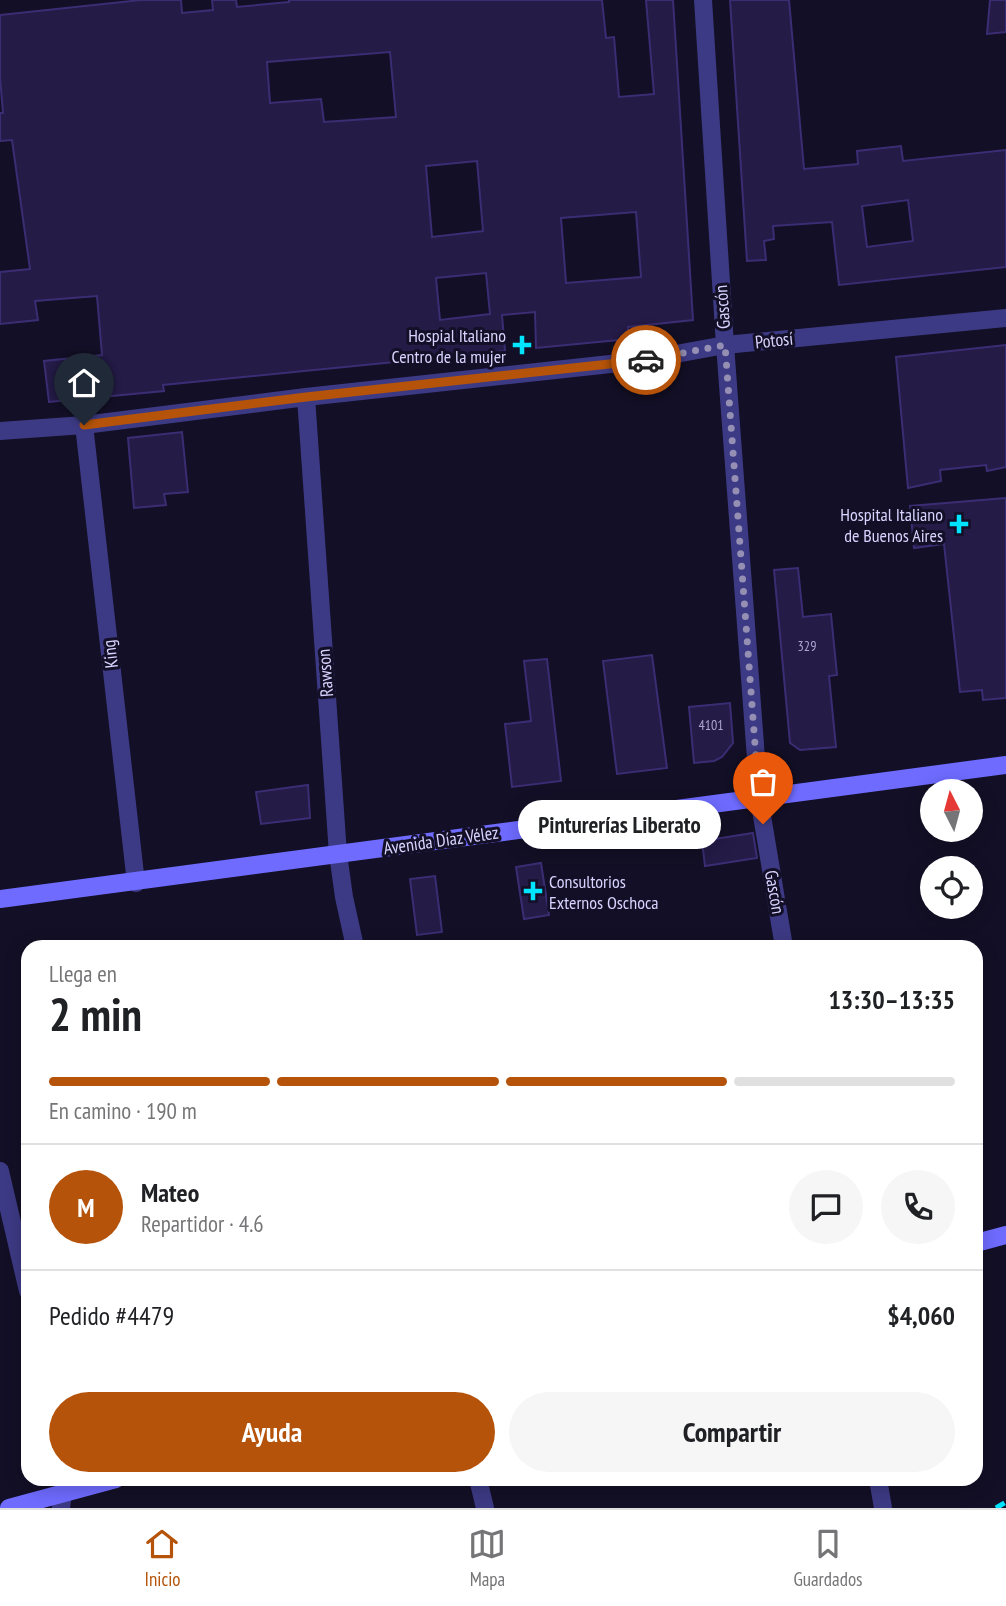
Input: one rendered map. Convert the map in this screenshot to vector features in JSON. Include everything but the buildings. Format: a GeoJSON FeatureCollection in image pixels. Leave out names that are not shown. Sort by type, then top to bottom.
{"type":"FeatureCollection","features":[{"type":"Feature","properties":{"kind":"main road","name":"Avenida Díaz Vélez"},"geometry":{"type":"LineString","coordinates":[[0,899],[1006,765]]}},
{"type":"Feature","properties":{"kind":"main road"},"geometry":{"type":"LineString","coordinates":[[983,1240],[1006,1235]]}},
{"type":"Feature","properties":{"kind":"main road"},"geometry":{"type":"LineString","coordinates":[[9,1508],[90,1486]]}},
{"type":"Feature","properties":{"kind":"street","name":"Gascón"},"geometry":{"type":"LineString","coordinates":[[703,0],[725,345],[759,798],[783,940]]}},
{"type":"Feature","properties":{"kind":"street","name":"Potosí"},"geometry":{"type":"LineString","coordinates":[[0,431],[84,425],[306,397],[638,361],[725,345],[1006,318]]}},
{"type":"Feature","properties":{"kind":"street","name":"Rawson"},"geometry":{"type":"LineString","coordinates":[[306,397],[338,854],[353,940]]}},
{"type":"Feature","properties":{"kind":"street","name":"King"},"geometry":{"type":"LineString","coordinates":[[84,425],[136,883]]}},
{"type":"Feature","properties":{"kind":"street"},"geometry":{"type":"LineString","coordinates":[[0,1171],[21,1262]]}},
{"type":"Feature","properties":{"kind":"street"},"geometry":{"type":"LineString","coordinates":[[480,1486],[485,1508]]}},
{"type":"Feature","properties":{"kind":"street"},"geometry":{"type":"LineString","coordinates":[[879,1486],[883,1508]]}},
{"type":"Feature","properties":{"kind":"railway"},"geometry":{"type":"LineString","coordinates":[[996,1508],[1006,1502]]}},
{"type":"Feature","properties":{"kind":"way so far"},"geometry":{"type":"LineString","coordinates":[[646,360],[725,345],[763,824]]}},
{"type":"Feature","properties":{"kind":"place","name":"Hospial Italiano Centro de la mujer"},"geometry":{"type":"Point","coordinates":[522,345]}},
{"type":"Feature","properties":{"kind":"place","name":"Hospital Italiano de Buenos Aires"},"geometry":{"type":"Point","coordinates":[959,524]}},
{"type":"Feature","properties":{"kind":"place","name":"Pinturerías Liberato"},"geometry":{"type":"Point","coordinates":[763,824]}},
{"type":"Feature","properties":{"kind":"place","name":"Consultorios Externos Oschoca"},"geometry":{"type":"Point","coordinates":[533,891]}},
{"type":"Feature","properties":{"kind":"route"},"geometry":{"type":"LineString","coordinates":[[84,425],[306,397],[646,360]]}}]}
